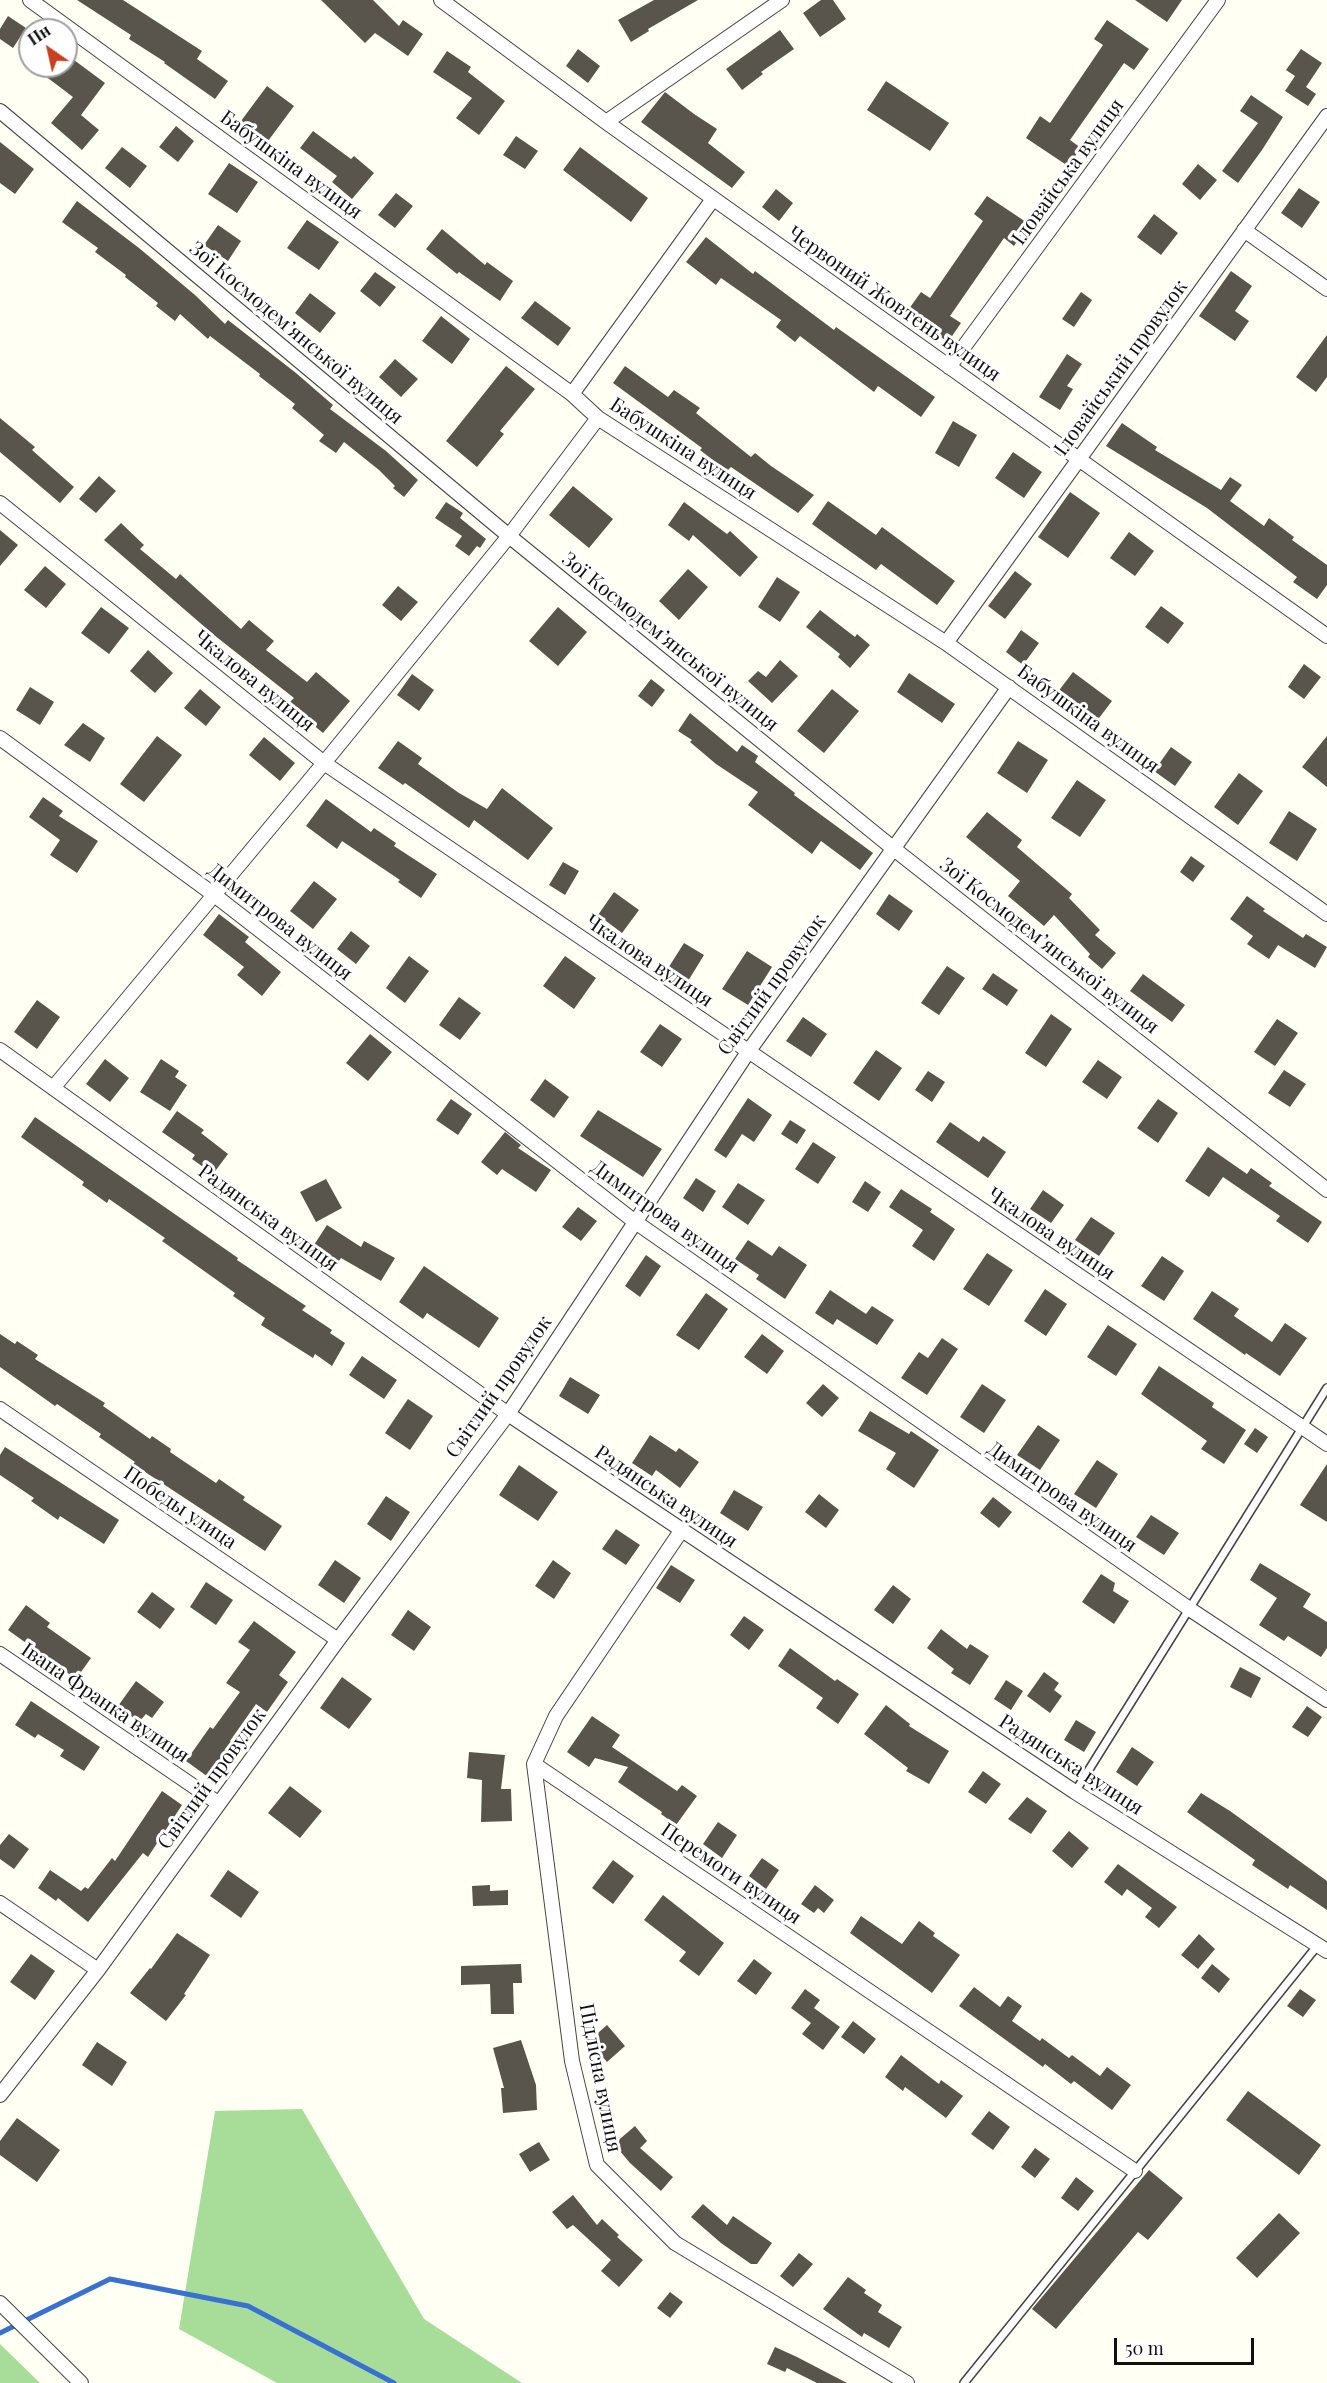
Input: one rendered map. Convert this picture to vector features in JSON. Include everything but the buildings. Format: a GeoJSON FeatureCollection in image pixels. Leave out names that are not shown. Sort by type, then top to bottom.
{"type":"FeatureCollection","features":[{"type":"Feature","properties":{"kind":"street","name":"Бабушкіна вулиця"},"geometry":{"type":"LineString","coordinates":[[30,0],[572,394],[598,418],[946,643],[1327,914]]}},
{"type":"Feature","properties":{"kind":"street","name":"Червоний Жовтень вулиця"},"geometry":{"type":"LineString","coordinates":[[441,0],[713,199],[1327,636]]}},
{"type":"Feature","properties":{"kind":"street"},"geometry":{"type":"LineString","coordinates":[[606,122],[782,0]]}},
{"type":"Feature","properties":{"kind":"street","name":"Іловайська вулиця"},"geometry":{"type":"LineString","coordinates":[[949,367],[1218,0]]}},
{"type":"Feature","properties":{"kind":"street","name":"Зої Космодем’янської вулиця"},"geometry":{"type":"LineString","coordinates":[[0,111],[509,536],[894,849],[1327,1190]]}},
{"type":"Feature","properties":{"kind":"street","name":"Іловайський провулок"},"geometry":{"type":"LineString","coordinates":[[946,643],[1327,116]]}},
{"type":"Feature","properties":{"kind":"street"},"geometry":{"type":"LineString","coordinates":[[572,394],[713,199]]}},
{"type":"Feature","properties":{"kind":"street"},"geometry":{"type":"LineString","coordinates":[[1244,230],[1327,289]]}},
{"type":"Feature","properties":{"kind":"street"},"geometry":{"type":"LineString","coordinates":[[53,1088],[324,763],[509,536],[598,418]]}},
{"type":"Feature","properties":{"kind":"street","name":"Чкалова вулиця"},"geometry":{"type":"LineString","coordinates":[[0,503],[324,763],[1327,1444]]}},
{"type":"Feature","properties":{"kind":"street","name":"Світлий провулок"},"geometry":{"type":"LineString","coordinates":[[0,2095],[98,1970],[338,1640],[508,1414],[748,1052],[1009,687]]}},
{"type":"Feature","properties":{"kind":"street","name":"Димитрова вулиця"},"geometry":{"type":"LineString","coordinates":[[0,738],[213,894],[634,1221],[1191,1610],[1327,1700]]}},
{"type":"Feature","properties":{"kind":"street","name":"Радянська вулиця"},"geometry":{"type":"LineString","coordinates":[[0,1050],[508,1414],[1075,1792],[1322,1948]]}},
{"type":"Feature","properties":{"kind":"street","name":"Победы улица"},"geometry":{"type":"LineString","coordinates":[[0,1409],[338,1640]]}},
{"type":"Feature","properties":{"kind":"street"},"geometry":{"type":"LineString","coordinates":[[534,1764],[556,1716],[681,1531]]}},
{"type":"Feature","properties":{"kind":"street","name":"Івана Франка вулиця"},"geometry":{"type":"LineString","coordinates":[[0,1654],[218,1803]]}},
{"type":"Feature","properties":{"kind":"street","name":"Перемоги вулиця"},"geometry":{"type":"LineString","coordinates":[[534,1764],[1135,2170]]}},
{"type":"Feature","properties":{"kind":"street","name":"Підлісна вулиця"},"geometry":{"type":"LineString","coordinates":[[534,1764],[572,2061],[597,2165],[675,2243],[907,2383]]}},
{"type":"Feature","properties":{"kind":"street"},"geometry":{"type":"LineString","coordinates":[[0,1903],[98,1970]]}},
{"type":"Feature","properties":{"kind":"street"},"geometry":{"type":"LineString","coordinates":[[0,2303],[81,2383]]}},
{"type":"Feature","properties":{"kind":"lane"},"geometry":{"type":"LineString","coordinates":[[1075,1792],[1191,1610],[1327,1388]]}},
{"type":"Feature","properties":{"kind":"lane"},"geometry":{"type":"LineString","coordinates":[[964,2383],[1135,2170],[1322,1948]]}},
{"type":"Feature","properties":{"kind":"green space"},"geometry":{"type":"Polygon","coordinates":[[[302,2109],[424,2319],[522,2383],[277,2383],[179,2329],[215,2111],[302,2109]]]}},
{"type":"Feature","properties":{"kind":"green space"},"geometry":{"type":"Polygon","coordinates":[[[0,2344],[40,2383],[0,2383],[0,2344]]]}},
{"type":"Feature","properties":{"kind":"waterway"},"geometry":{"type":"LineString","coordinates":[[0,2333],[110,2279],[248,2306],[394,2383]]}}]}
